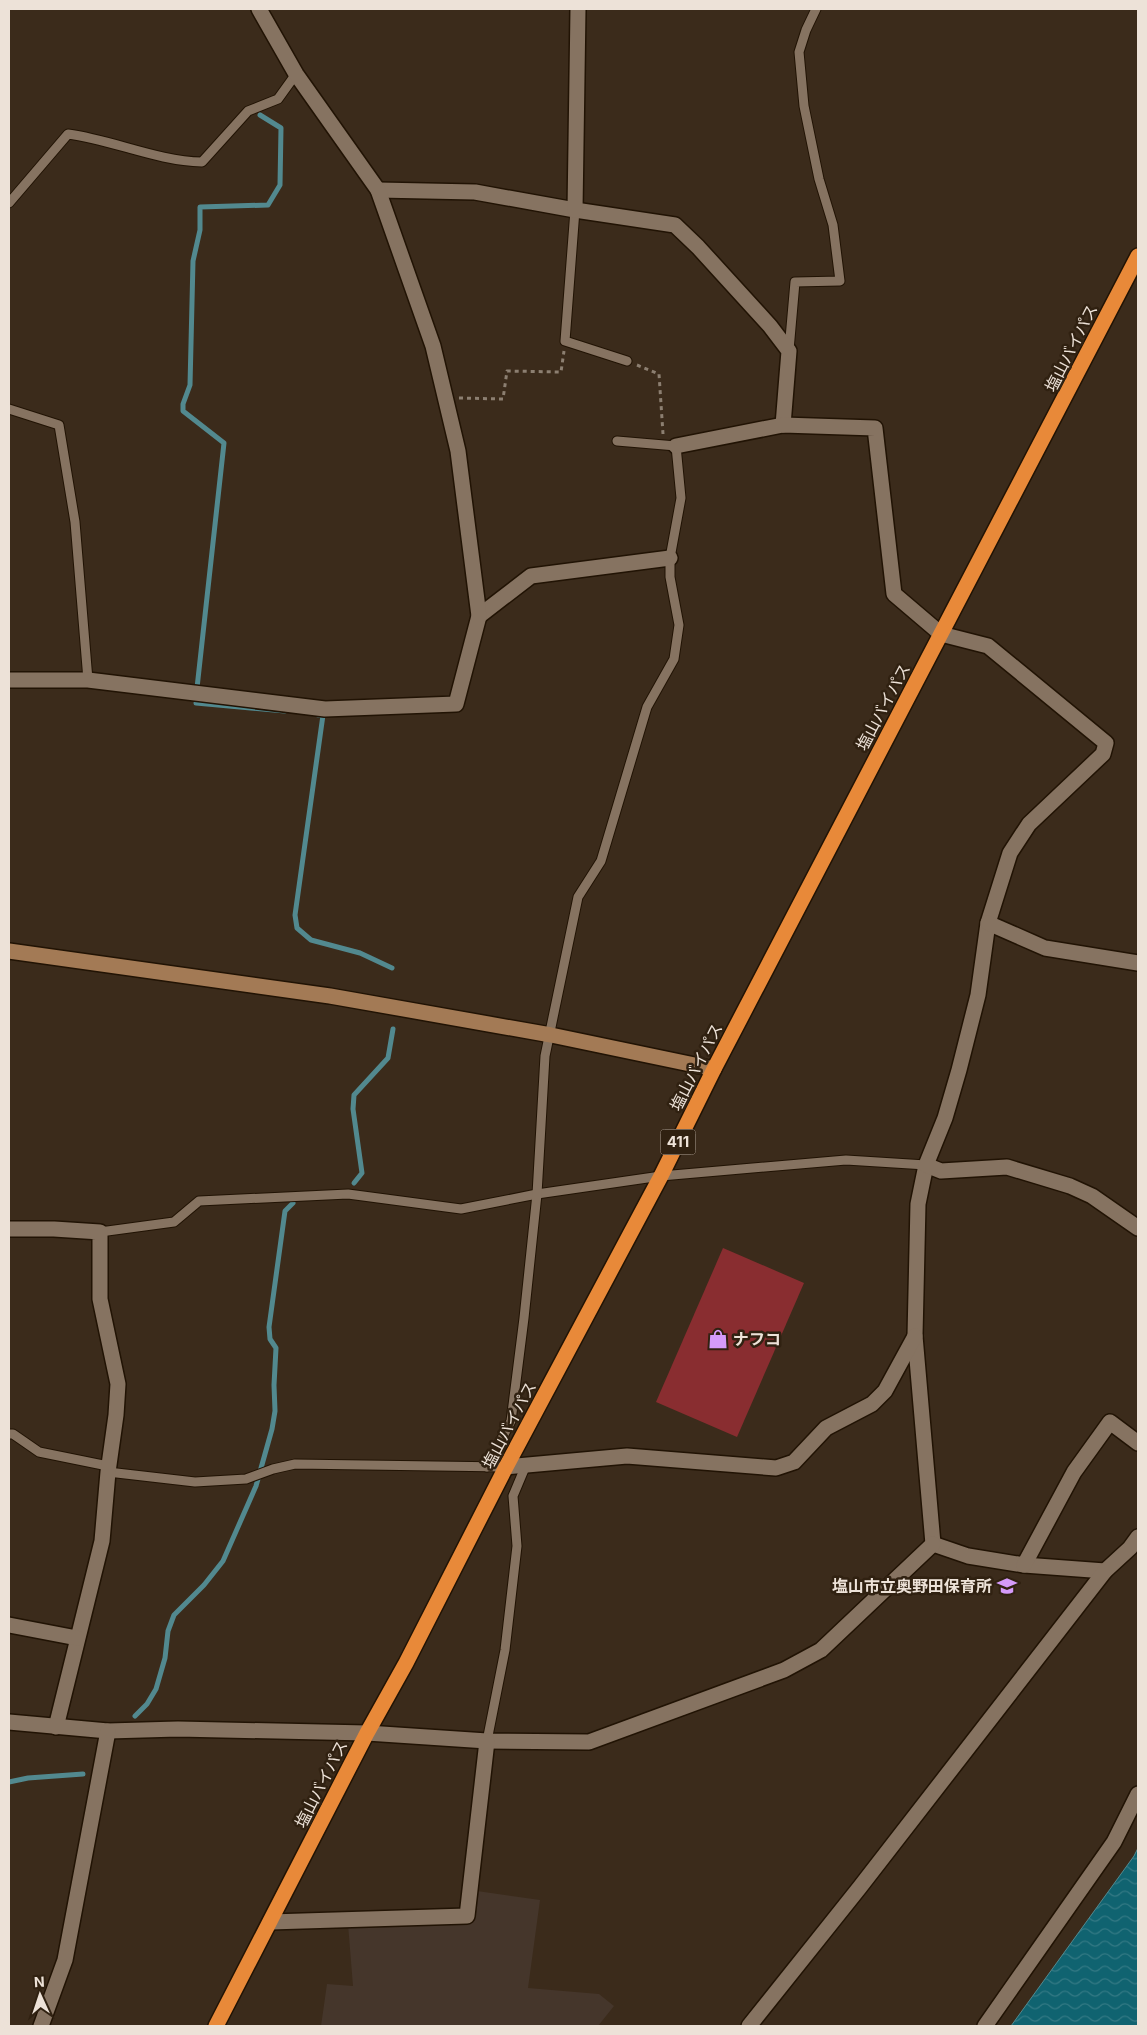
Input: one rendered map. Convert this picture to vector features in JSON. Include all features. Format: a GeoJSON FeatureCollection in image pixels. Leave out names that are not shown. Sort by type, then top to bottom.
{"type":"FeatureCollection","features":[{"type":"Feature","properties":{"kind":"highway","name":"塩山バイパス"},"geometry":{"type":"LineString","coordinates":[[216,2026],[506,1467],[661,1176],[714,1069],[1138,256]]}},
{"type":"Feature","properties":{"kind":"street"},"geometry":{"type":"LineString","coordinates":[[9,680],[88,680],[325,709],[456,704],[478,616],[458,452],[433,346],[378,190],[296,74],[259,9]]}},
{"type":"Feature","properties":{"kind":"street"},"geometry":{"type":"LineString","coordinates":[[575,210],[578,9]]}},
{"type":"Feature","properties":{"kind":"street"},"geometry":{"type":"LineString","coordinates":[[378,190],[475,192],[674,225],[698,247],[770,326],[789,350],[783,425]]}},
{"type":"Feature","properties":{"kind":"street"},"geometry":{"type":"LineString","coordinates":[[670,445],[783,425],[875,428],[894,594],[941,634],[988,646],[1106,742],[1103,754],[1029,824],[1010,853],[988,923],[978,994],[945,1118],[926,1165],[918,1204],[915,1336],[933,1544]]}},
{"type":"Feature","properties":{"kind":"street"},"geometry":{"type":"LineString","coordinates":[[478,616],[531,576],[670,558]]}},
{"type":"Feature","properties":{"kind":"street"},"geometry":{"type":"LineString","coordinates":[[988,923],[1045,948],[1138,963]]}},
{"type":"Feature","properties":{"kind":"street"},"geometry":{"type":"LineString","coordinates":[[9,951],[330,996],[551,1035],[714,1069]]}},
{"type":"Feature","properties":{"kind":"street"},"geometry":{"type":"LineString","coordinates":[[926,1165],[941,1171],[1007,1167],[1070,1186],[1092,1196],[1138,1228]]}},
{"type":"Feature","properties":{"kind":"street"},"geometry":{"type":"LineString","coordinates":[[9,1229],[100,1232],[100,1299],[118,1384],[102,1541],[56,1727]]}},
{"type":"Feature","properties":{"kind":"street"},"geometry":{"type":"LineString","coordinates":[[506,1467],[626,1456],[776,1468],[794,1462],[826,1428],[872,1404],[885,1391],[915,1336]]}},
{"type":"Feature","properties":{"kind":"street"},"geometry":{"type":"LineString","coordinates":[[1024,1565],[1074,1472],[1110,1422],[1138,1443]]}},
{"type":"Feature","properties":{"kind":"street"},"geometry":{"type":"LineString","coordinates":[[749,2026],[860,1887],[1105,1571],[1130,1548],[1138,1537]]}},
{"type":"Feature","properties":{"kind":"street"},"geometry":{"type":"LineString","coordinates":[[933,1544],[968,1556],[1024,1565],[1105,1571]]}},
{"type":"Feature","properties":{"kind":"street"},"geometry":{"type":"LineString","coordinates":[[9,1722],[108,1731],[178,1729],[367,1734],[487,1741],[589,1742],[784,1670],[821,1650],[933,1544]]}},
{"type":"Feature","properties":{"kind":"street"},"geometry":{"type":"LineString","coordinates":[[9,1625],[77,1638]]}},
{"type":"Feature","properties":{"kind":"street"},"geometry":{"type":"LineString","coordinates":[[41,2026],[64,1960],[108,1731]]}},
{"type":"Feature","properties":{"kind":"street"},"geometry":{"type":"LineString","coordinates":[[270,1922],[467,1916],[487,1741]]}},
{"type":"Feature","properties":{"kind":"street"},"geometry":{"type":"LineString","coordinates":[[985,2026],[1114,1842],[1138,1794]]}},
{"type":"Feature","properties":{"kind":"lane"},"geometry":{"type":"LineString","coordinates":[[789,350],[795,282],[840,281],[833,225],[819,180],[804,106],[799,52],[806,30],[816,9]]}},
{"type":"Feature","properties":{"kind":"lane"},"geometry":{"type":"LineString","coordinates":[[9,203],[68,134],[94,137],[182,162],[202,162],[248,111],[278,99],[296,74]]}},
{"type":"Feature","properties":{"kind":"lane"},"geometry":{"type":"LineString","coordinates":[[575,210],[565,341],[627,361]]}},
{"type":"Feature","properties":{"kind":"lane"},"geometry":{"type":"LineString","coordinates":[[9,409],[59,425],[75,522],[88,680]]}},
{"type":"Feature","properties":{"kind":"lane"},"geometry":{"type":"LineString","coordinates":[[487,1467],[511,1421],[537,1194],[545,1056],[551,1035],[578,897],[601,861],[647,707],[674,659],[679,625],[670,577],[670,558],[681,498],[670,445],[617,441]]}},
{"type":"Feature","properties":{"kind":"lane"},"geometry":{"type":"LineString","coordinates":[[100,1232],[174,1222],[199,1201],[348,1194],[461,1208],[537,1194],[661,1176],[846,1160],[926,1165]]}},
{"type":"Feature","properties":{"kind":"lane"},"geometry":{"type":"LineString","coordinates":[[9,1434],[13,1434],[39,1452],[108,1469],[180,1482],[246,1479],[272,1469],[295,1464],[506,1467]]}},
{"type":"Feature","properties":{"kind":"lane"},"geometry":{"type":"LineString","coordinates":[[487,1741],[505,1650],[517,1546],[513,1496],[526,1465]]}},
{"type":"Feature","properties":{"kind":"path"},"geometry":{"type":"LineString","coordinates":[[445,398],[504,399],[506,371],[561,372],[565,341]]}},
{"type":"Feature","properties":{"kind":"path"},"geometry":{"type":"LineString","coordinates":[[627,361],[659,374],[670,445]]}},
{"type":"Feature","properties":{"kind":"shaded area"},"geometry":{"type":"Polygon","coordinates":[[[477,1891],[540,1900],[528,1988],[599,1994],[614,2006],[598,2026],[321,2026],[327,1984],[353,1986],[348,1924],[471,1921],[477,1891]]]}},
{"type":"Feature","properties":{"kind":"water"},"geometry":{"type":"Polygon","coordinates":[[[1138,1848],[1138,2026],[1011,2026],[1134,1856],[1138,1848]]]}},
{"type":"Feature","properties":{"kind":"building"},"geometry":{"type":"Polygon","coordinates":[[[723,1248],[804,1283],[737,1437],[656,1402],[723,1248]]]}},
{"type":"Feature","properties":{"kind":"waterway"},"geometry":{"type":"LineString","coordinates":[[197,688],[224,443],[183,411],[183,404],[190,385],[193,261],[200,230],[200,207],[268,205],[280,185],[281,128],[260,115]]}},
{"type":"Feature","properties":{"kind":"waterway"},"geometry":{"type":"LineString","coordinates":[[196,703],[285,711]]}},
{"type":"Feature","properties":{"kind":"waterway"},"geometry":{"type":"LineString","coordinates":[[318,715],[323,715],[295,915],[297,928],[311,940],[360,953],[392,968]]}},
{"type":"Feature","properties":{"kind":"waterway"},"geometry":{"type":"LineString","coordinates":[[354,1183],[362,1173],[353,1109],[354,1095],[388,1058],[393,1029]]}},
{"type":"Feature","properties":{"kind":"waterway"},"geometry":{"type":"LineString","coordinates":[[135,1716],[147,1704],[156,1689],[165,1658],[168,1631],[174,1615],[204,1585],[223,1561],[256,1486],[272,1429],[275,1411],[276,1348],[270,1339],[269,1327],[285,1211],[293,1203]]}},
{"type":"Feature","properties":{"kind":"waterway"},"geometry":{"type":"LineString","coordinates":[[9,1782],[28,1778],[83,1774]]}},
{"type":"Feature","properties":{"kind":"place","name":"ナフコ"},"geometry":{"type":"Point","coordinates":[718,1339]}},
{"type":"Feature","properties":{"kind":"place","name":"塩山市立奥野田保育所"},"geometry":{"type":"Point","coordinates":[1007,1586]}}]}
